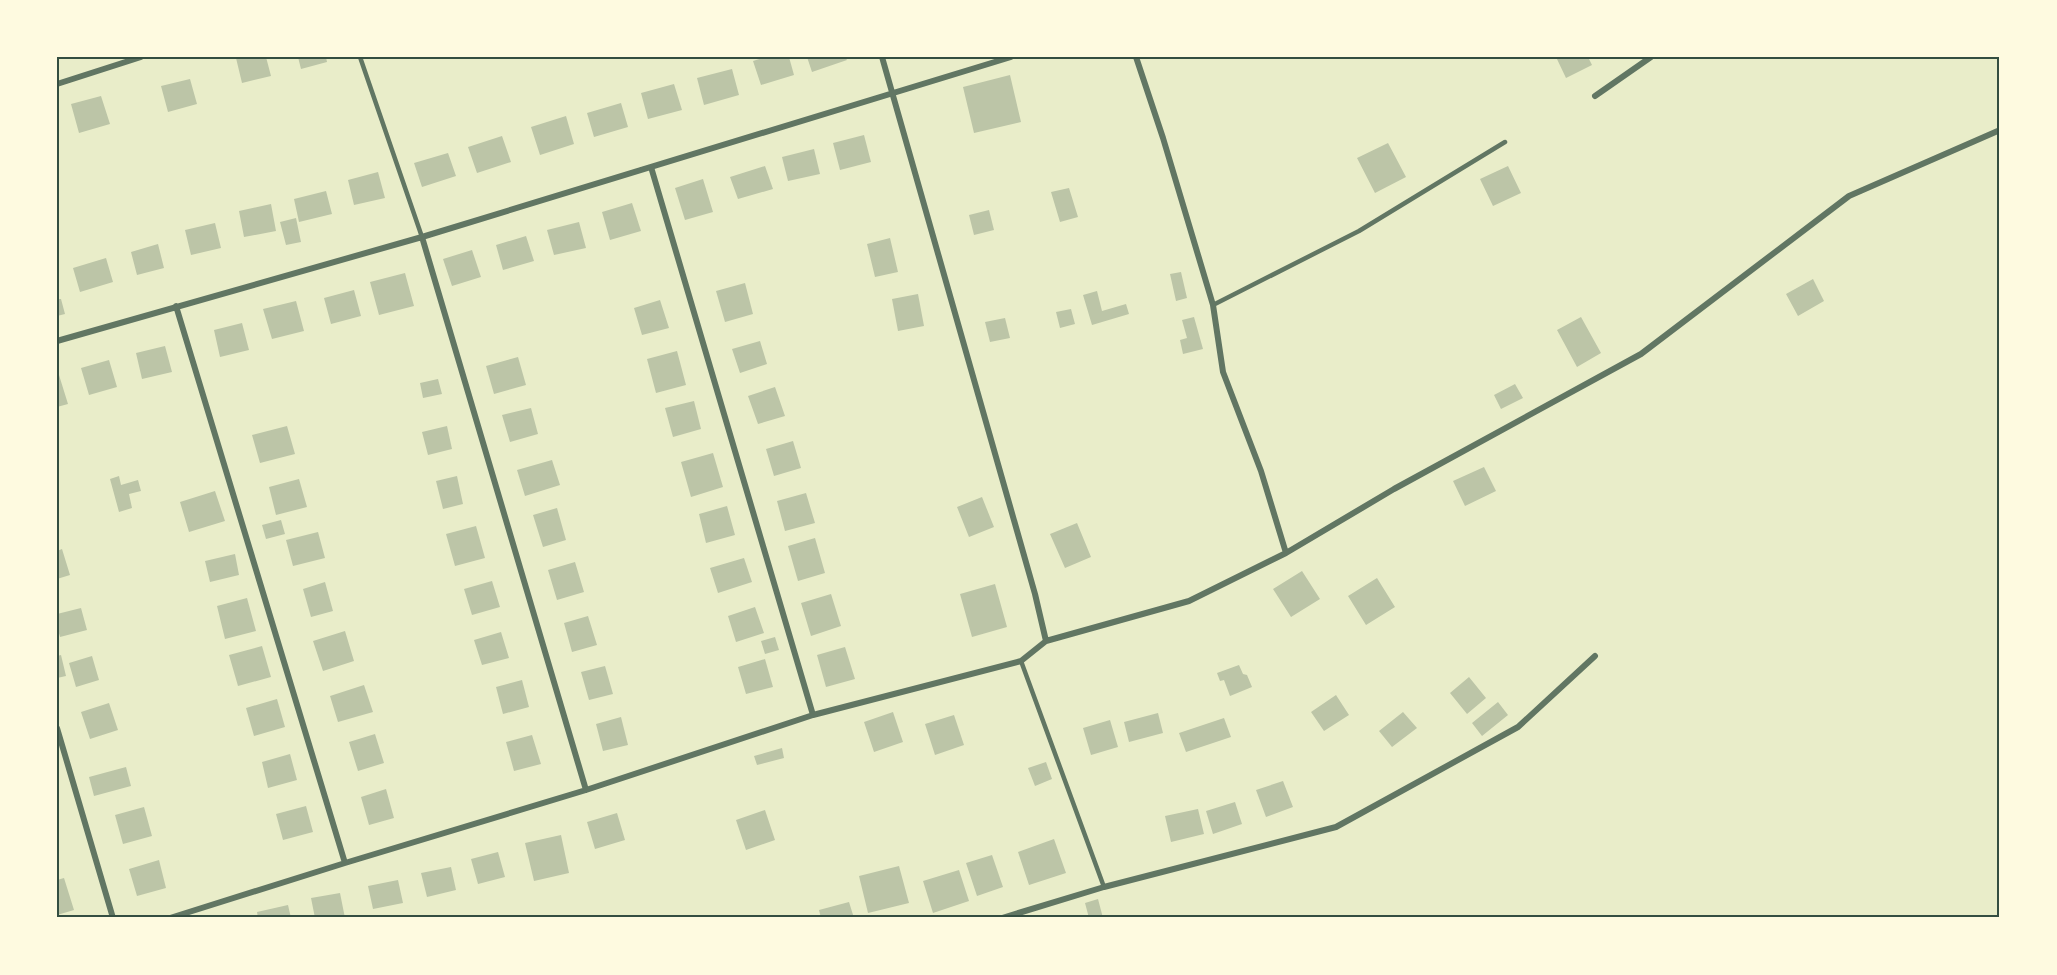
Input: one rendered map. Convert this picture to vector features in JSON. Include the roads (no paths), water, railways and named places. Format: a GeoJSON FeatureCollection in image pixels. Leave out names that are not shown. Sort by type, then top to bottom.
{"type":"FeatureCollection","features":[{"type":"Feature","properties":{"kind":"street"},"geometry":{"type":"LineString","coordinates":[[57,84],[141,57]]}},
{"type":"Feature","properties":{"kind":"street"},"geometry":{"type":"LineString","coordinates":[[882,57],[1035,594],[1046,641]]}},
{"type":"Feature","properties":{"kind":"street"},"geometry":{"type":"LineString","coordinates":[[57,341],[422,237],[1011,57]]}},
{"type":"Feature","properties":{"kind":"street"},"geometry":{"type":"LineString","coordinates":[[1136,57],[1213,305],[1223,372],[1261,471],[1286,553]]}},
{"type":"Feature","properties":{"kind":"street"},"geometry":{"type":"LineString","coordinates":[[1594,96],[1652,57]]}},
{"type":"Feature","properties":{"kind":"street"},"geometry":{"type":"LineString","coordinates":[[170,918],[586,790],[813,715],[1021,660],[1046,641],[1189,601],[1286,553],[1394,489],[1641,354],[1849,196],[2000,130]]}},
{"type":"Feature","properties":{"kind":"street"},"geometry":{"type":"LineString","coordinates":[[651,167],[813,715]]}},
{"type":"Feature","properties":{"kind":"street"},"geometry":{"type":"LineString","coordinates":[[422,237],[586,790]]}},
{"type":"Feature","properties":{"kind":"street"},"geometry":{"type":"LineString","coordinates":[[177,306],[345,863]]}},
{"type":"Feature","properties":{"kind":"street"},"geometry":{"type":"LineString","coordinates":[[1002,918],[1104,887],[1336,827],[1518,727],[1595,656]]}},
{"type":"Feature","properties":{"kind":"street"},"geometry":{"type":"LineString","coordinates":[[57,728],[113,918]]}},
{"type":"Feature","properties":{"kind":"lane"},"geometry":{"type":"LineString","coordinates":[[360,57],[422,237]]}},
{"type":"Feature","properties":{"kind":"lane"},"geometry":{"type":"LineString","coordinates":[[1213,305],[1359,231],[1504,142]]}},
{"type":"Feature","properties":{"kind":"lane"},"geometry":{"type":"LineString","coordinates":[[1021,660],[1104,887]]}}]}
